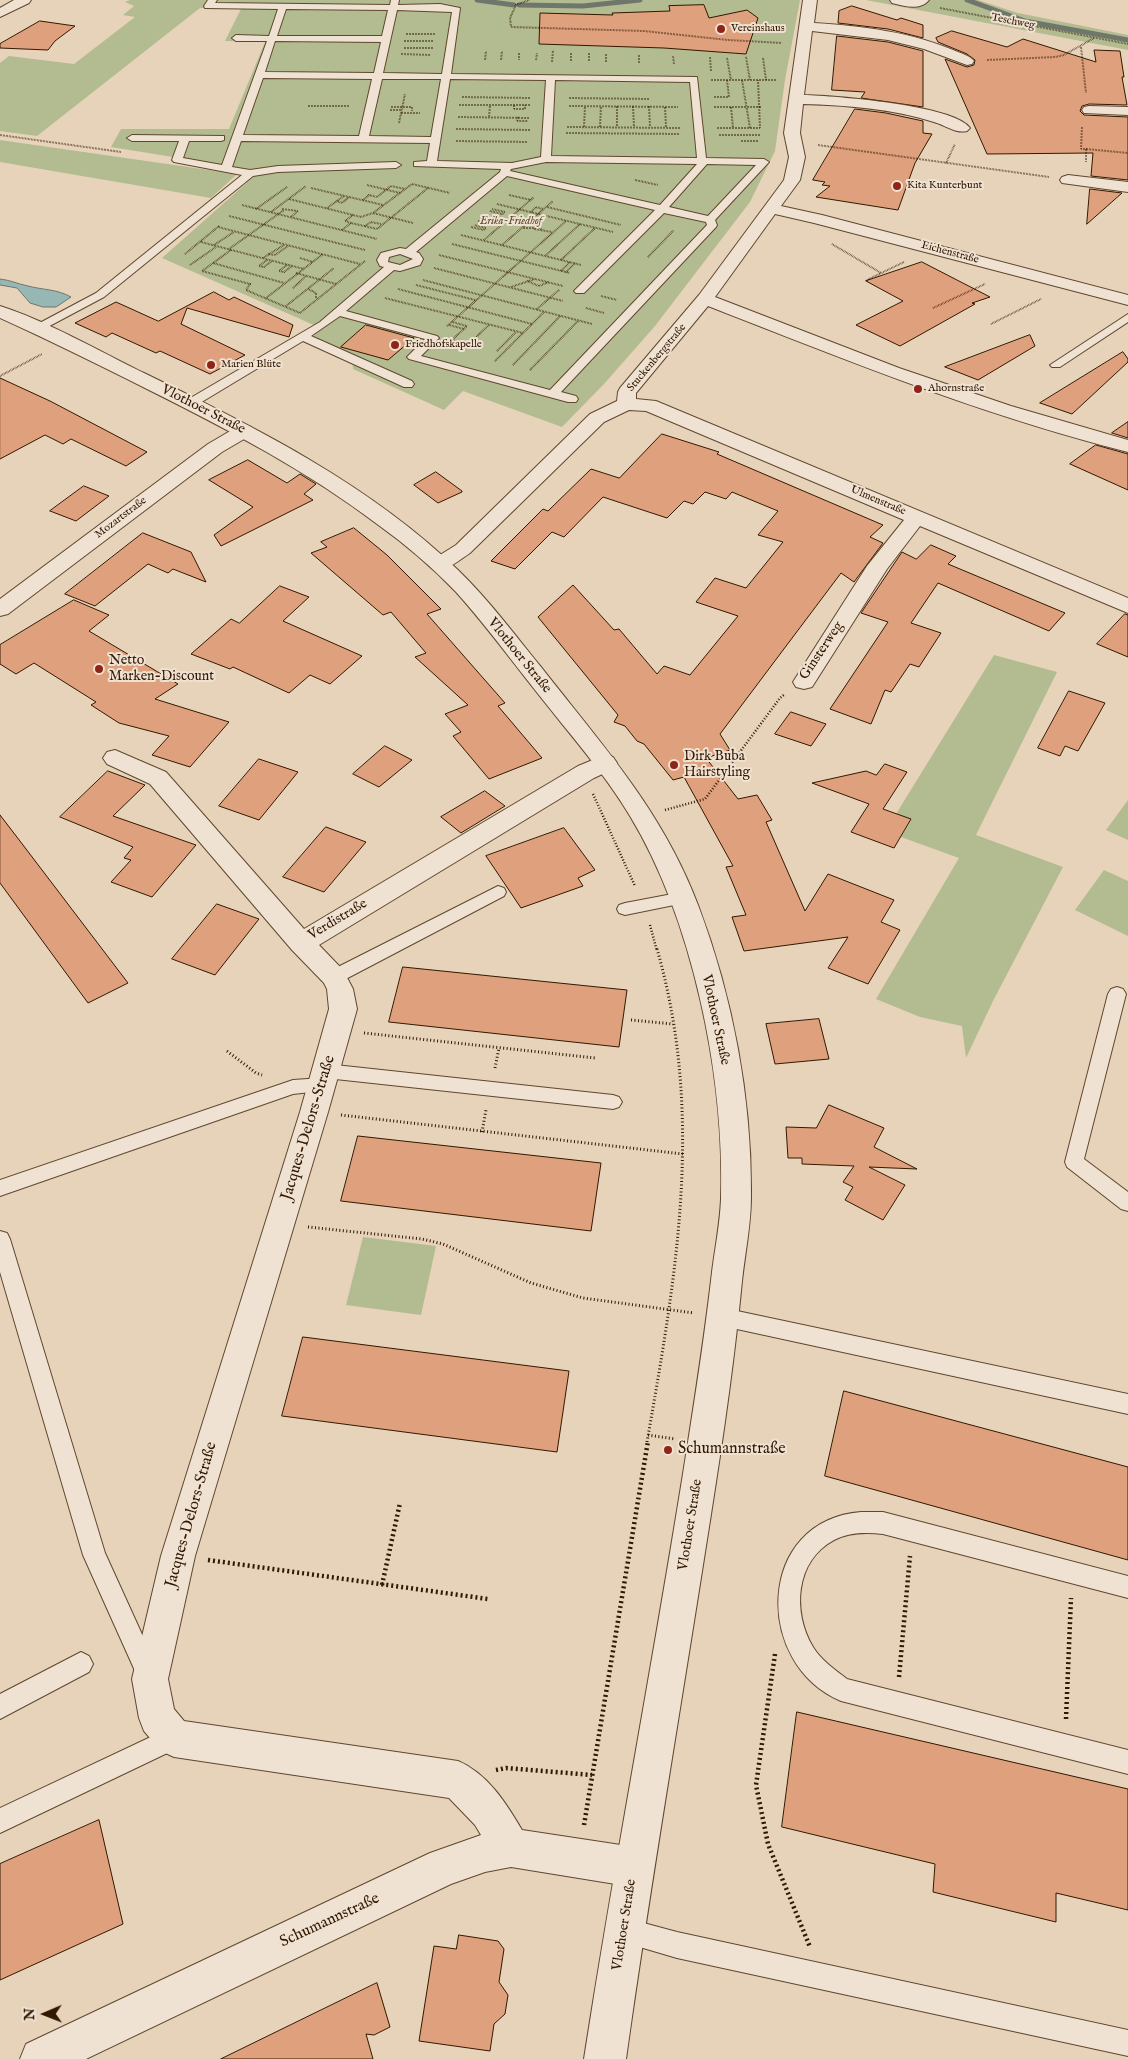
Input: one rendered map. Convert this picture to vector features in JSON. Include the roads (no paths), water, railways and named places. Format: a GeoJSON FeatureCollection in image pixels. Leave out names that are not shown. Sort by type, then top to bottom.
{"type":"FeatureCollection","features":[{"type":"Feature","properties":{"kind":"street"},"geometry":{"type":"LineString","coordinates":[[1,12],[24,0]]}},
{"type":"Feature","properties":{"kind":"street","name":"Stuckenbergstraße"},"geometry":{"type":"LineString","coordinates":[[439,564],[463,548],[597,418],[626,404],[627,392],[705,299],[792,180],[797,157],[792,134],[810,0]]}},
{"type":"Feature","properties":{"kind":"street"},"geometry":{"type":"LineString","coordinates":[[897,0],[919,1]]}},
{"type":"Feature","properties":{"kind":"street"},"geometry":{"type":"LineString","coordinates":[[806,27],[905,38],[931,45],[967,61]]}},
{"type":"Feature","properties":{"kind":"street"},"geometry":{"type":"LineString","coordinates":[[796,99],[830,100],[916,112],[955,123],[962,128]]}},
{"type":"Feature","properties":{"kind":"street"},"geometry":{"type":"LineString","coordinates":[[1088,110],[1128,111]]}},
{"type":"Feature","properties":{"kind":"street"},"geometry":{"type":"LineString","coordinates":[[1068,180],[1128,187]]}},
{"type":"Feature","properties":{"kind":"street","name":"Eichenstraße"},"geometry":{"type":"LineString","coordinates":[[772,209],[816,218],[1128,300]]}},
{"type":"Feature","properties":{"kind":"street"},"geometry":{"type":"LineString","coordinates":[[705,299],[892,372],[1004,410],[1128,446]]}},
{"type":"Feature","properties":{"kind":"street","name":"Vlothoer Straße"},"geometry":{"type":"LineString","coordinates":[[0,311],[66,341],[191,403],[292,458],[358,500],[439,564],[504,635],[596,767],[643,816],[676,879],[683,898],[701,953],[716,1018],[730,1098],[736,1196],[723,1317],[698,1486],[634,1867],[605,2059]]}},
{"type":"Feature","properties":{"kind":"street","name":"Ulmenstraße"},"geometry":{"type":"LineString","coordinates":[[626,404],[640,403],[649,405],[1128,606]]}},
{"type":"Feature","properties":{"kind":"street","name":"Mozartstraße"},"geometry":{"type":"LineString","coordinates":[[0,609],[215,448],[244,431]]}},
{"type":"Feature","properties":{"kind":"street","name":"Ginsterweg"},"geometry":{"type":"LineString","coordinates":[[804,682],[878,566],[917,517]]}},
{"type":"Feature","properties":{"kind":"street","name":"Verdistraße"},"geometry":{"type":"LineString","coordinates":[[115,758],[158,778],[301,943],[596,767]]}},
{"type":"Feature","properties":{"kind":"street","name":"Jacques-Delors-Straße"},"geometry":{"type":"LineString","coordinates":[[174,1738],[157,1718],[150,1679],[178,1556],[321,1089],[343,1009],[340,990],[334,977],[301,943]]}},
{"type":"Feature","properties":{"kind":"street"},"geometry":{"type":"LineString","coordinates":[[174,1738],[458,1780],[489,1811],[511,1848]]}},
{"type":"Feature","properties":{"kind":"street","name":"Schumannstraße"},"geometry":{"type":"LineString","coordinates":[[41,2059],[444,1867],[485,1853],[511,1848],[634,1867]]}},
{"type":"Feature","properties":{"kind":"lane"},"geometry":{"type":"LineString","coordinates":[[213,0],[208,6],[283,7],[394,4],[448,8]]}},
{"type":"Feature","properties":{"kind":"lane"},"geometry":{"type":"LineString","coordinates":[[403,0],[457,10],[431,165]]}},
{"type":"Feature","properties":{"kind":"lane"},"geometry":{"type":"LineString","coordinates":[[363,140],[394,4]]}},
{"type":"Feature","properties":{"kind":"lane"},"geometry":{"type":"LineString","coordinates":[[226,169],[283,7]]}},
{"type":"Feature","properties":{"kind":"lane"},"geometry":{"type":"LineString","coordinates":[[236,38],[385,43]]}},
{"type":"Feature","properties":{"kind":"lane"},"geometry":{"type":"LineString","coordinates":[[260,75],[694,79],[702,164],[661,210],[580,291]]}},
{"type":"Feature","properties":{"kind":"lane"},"geometry":{"type":"LineString","coordinates":[[546,160],[551,78]]}},
{"type":"Feature","properties":{"kind":"lane"},"geometry":{"type":"LineString","coordinates":[[132,138],[220,138]]}},
{"type":"Feature","properties":{"kind":"lane"},"geometry":{"type":"LineString","coordinates":[[185,138],[177,160],[250,173],[278,169],[396,165]]}},
{"type":"Feature","properties":{"kind":"lane"},"geometry":{"type":"LineString","coordinates":[[238,138],[436,140]]}},
{"type":"Feature","properties":{"kind":"lane"},"geometry":{"type":"LineString","coordinates":[[409,252],[506,170],[546,160],[764,162],[710,220]]}},
{"type":"Feature","properties":{"kind":"lane"},"geometry":{"type":"LineString","coordinates":[[418,164],[481,166],[506,170],[661,210],[710,220]]}},
{"type":"Feature","properties":{"kind":"lane"},"geometry":{"type":"LineString","coordinates":[[38,328],[100,295],[250,173]]}},
{"type":"Feature","properties":{"kind":"lane"},"geometry":{"type":"LineString","coordinates":[[553,394],[712,225],[710,220]]}},
{"type":"Feature","properties":{"kind":"lane"},"geometry":{"type":"LineString","coordinates":[[392,252],[409,252],[415,254],[418,259],[416,263],[400,268],[384,264],[380,254],[392,252]]}},
{"type":"Feature","properties":{"kind":"lane"},"geometry":{"type":"LineString","coordinates":[[191,403],[324,324],[390,267]]}},
{"type":"Feature","properties":{"kind":"lane"},"geometry":{"type":"LineString","coordinates":[[338,312],[434,338],[413,357],[572,399]]}},
{"type":"Feature","properties":{"kind":"lane"},"geometry":{"type":"LineString","coordinates":[[1056,365],[1128,317]]}},
{"type":"Feature","properties":{"kind":"lane"},"geometry":{"type":"LineString","coordinates":[[303,337],[408,384]]}},
{"type":"Feature","properties":{"kind":"lane"},"geometry":{"type":"LineString","coordinates":[[334,977],[498,892]]}},
{"type":"Feature","properties":{"kind":"lane"},"geometry":{"type":"LineString","coordinates":[[625,909],[683,898]]}},
{"type":"Feature","properties":{"kind":"lane"},"geometry":{"type":"LineString","coordinates":[[1118,994],[1074,1162],[1128,1204]]}},
{"type":"Feature","properties":{"kind":"lane"},"geometry":{"type":"LineString","coordinates":[[0,1188],[293,1087],[613,1102]]}},
{"type":"Feature","properties":{"kind":"lane"},"geometry":{"type":"LineString","coordinates":[[0,1239],[94,1555],[150,1679]]}},
{"type":"Feature","properties":{"kind":"lane"},"geometry":{"type":"LineString","coordinates":[[723,1317],[1128,1404]]}},
{"type":"Feature","properties":{"kind":"lane"},"geometry":{"type":"LineString","coordinates":[[1128,1587],[883,1523],[865,1522],[831,1529],[815,1540],[802,1555],[792,1574],[788,1592],[788,1611],[794,1634],[805,1655],[818,1671],[841,1689],[1128,1762]]}},
{"type":"Feature","properties":{"kind":"lane"},"geometry":{"type":"LineString","coordinates":[[0,1707],[81,1664]]}},
{"type":"Feature","properties":{"kind":"lane"},"geometry":{"type":"LineString","coordinates":[[0,1821],[174,1738]]}},
{"type":"Feature","properties":{"kind":"lane"},"geometry":{"type":"LineString","coordinates":[[625,1931],[812,1975],[1128,2043]]}},
{"type":"Feature","properties":{"kind":"water"},"geometry":{"type":"Polygon","coordinates":[[[0,279],[55,291],[71,297],[56,307],[43,307],[30,303],[17,288],[0,285],[0,279]]]}},
{"type":"Feature","properties":{"kind":"waterway"},"geometry":{"type":"LineString","coordinates":[[477,0],[514,5]]}},
{"type":"Feature","properties":{"kind":"waterway"},"geometry":{"type":"LineString","coordinates":[[519,5],[583,6],[640,0]]}},
{"type":"Feature","properties":{"kind":"waterway"},"geometry":{"type":"LineString","coordinates":[[967,0],[1025,21],[1128,40]]}},
{"type":"Feature","properties":{"kind":"place","name":"Vereinshaus"},"geometry":{"type":"Point","coordinates":[721,29]}},
{"type":"Feature","properties":{"kind":"place","name":"Kita Kunterbunt"},"geometry":{"type":"Point","coordinates":[897,186]}},
{"type":"Feature","properties":{"kind":"place","name":"Friedhofskapelle"},"geometry":{"type":"Point","coordinates":[395,345]}},
{"type":"Feature","properties":{"kind":"place","name":"Marien Blüte"},"geometry":{"type":"Point","coordinates":[211,365]}},
{"type":"Feature","properties":{"kind":"place","name":"Ahornstraße"},"geometry":{"type":"Point","coordinates":[918,389]}},
{"type":"Feature","properties":{"kind":"place","name":"Netto Marken-Discount"},"geometry":{"type":"Point","coordinates":[99,669]}},
{"type":"Feature","properties":{"kind":"place","name":"Dirk Buba Hairstyling"},"geometry":{"type":"Point","coordinates":[674,765]}},
{"type":"Feature","properties":{"kind":"place","name":"Schumannstraße"},"geometry":{"type":"Point","coordinates":[668,1450]}},
{"type":"Feature","properties":{"kind":"park label","name":"Erika-Friedhof"},"geometry":{"type":"Point","coordinates":[511,222]}}]}
